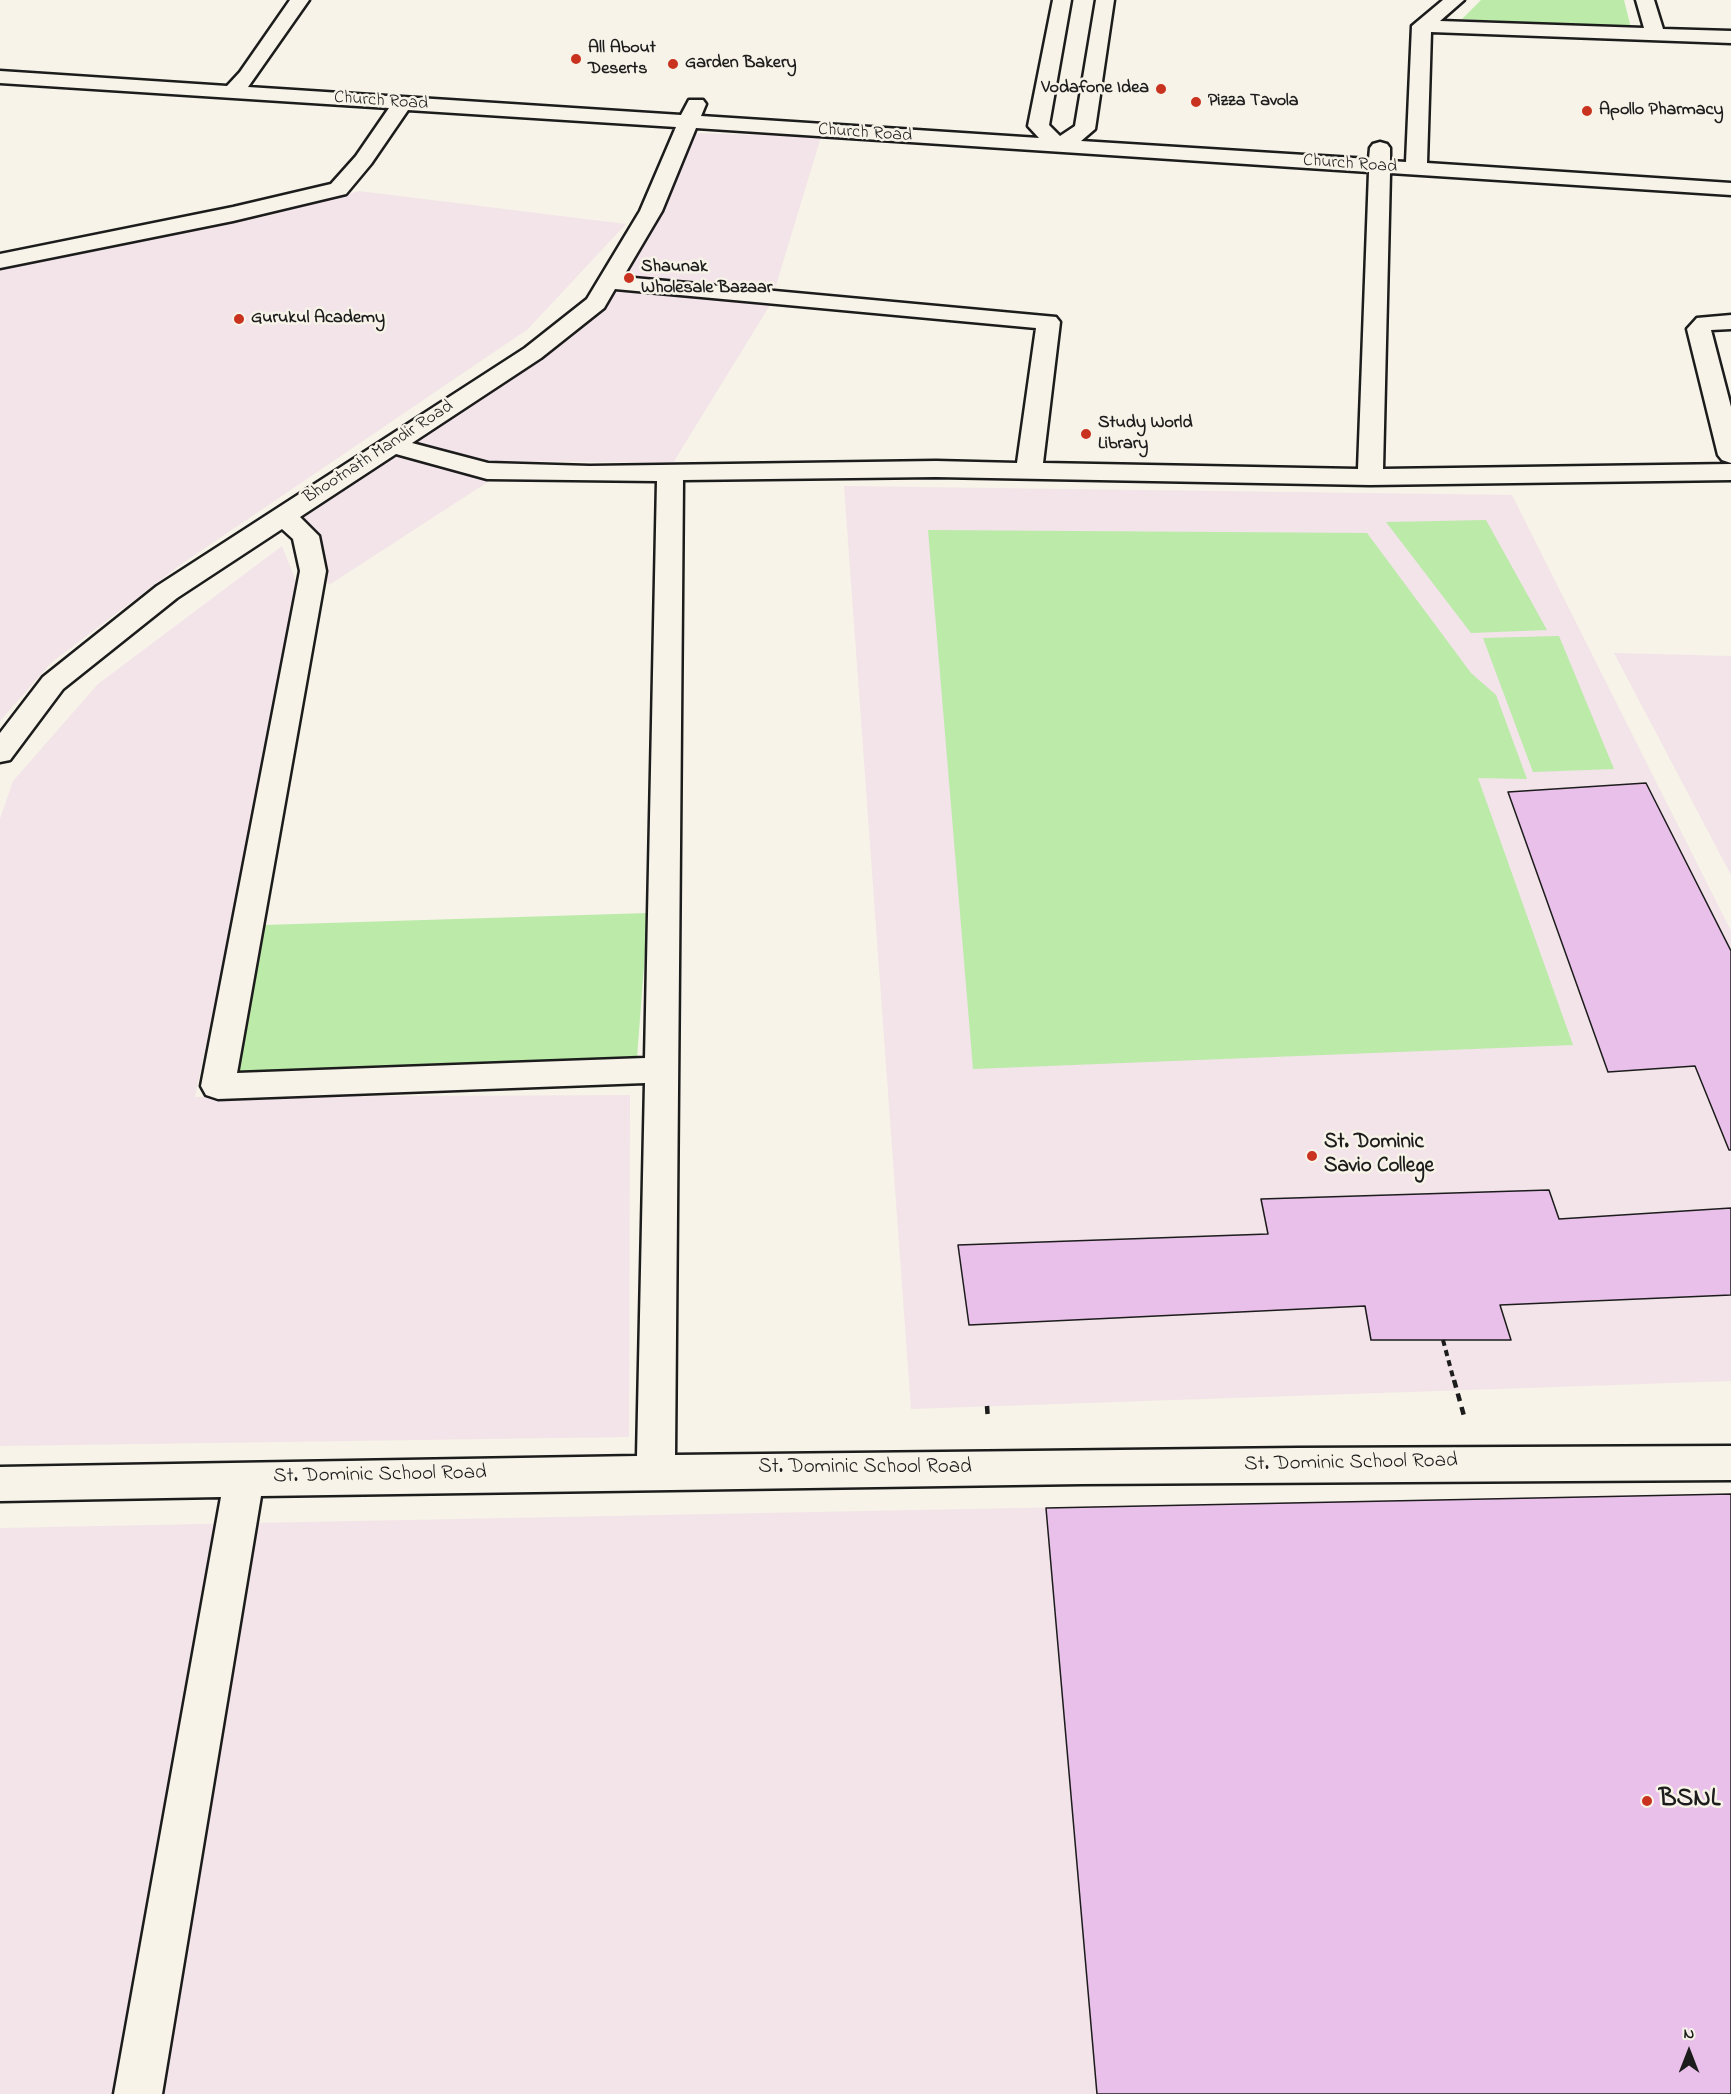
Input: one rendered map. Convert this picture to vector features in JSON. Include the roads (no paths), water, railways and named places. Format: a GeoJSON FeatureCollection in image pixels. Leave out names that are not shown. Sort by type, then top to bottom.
{"type":"FeatureCollection","features":[{"type":"Feature","properties":{"kind":"street"},"geometry":{"type":"LineString","coordinates":[[232,92],[247,76],[300,0]]}},
{"type":"Feature","properties":{"kind":"street"},"geometry":{"type":"LineString","coordinates":[[1062,0],[1038,126],[1059,146],[1085,129],[1105,0]]}},
{"type":"Feature","properties":{"kind":"street"},"geometry":{"type":"LineString","coordinates":[[1416,160],[1422,26],[1455,0]]}},
{"type":"Feature","properties":{"kind":"street"},"geometry":{"type":"LineString","coordinates":[[1644,0],[1655,34]]}},
{"type":"Feature","properties":{"kind":"street"},"geometry":{"type":"LineString","coordinates":[[1422,26],[1731,37]]}},
{"type":"Feature","properties":{"kind":"street","name":"Church Road"},"geometry":{"type":"LineString","coordinates":[[0,60],[247,76],[1059,146],[1379,157]]}},
{"type":"Feature","properties":{"kind":"street","name":"Church Road"},"geometry":{"type":"LineString","coordinates":[[0,77],[402,104],[1085,129],[1731,189]]}},
{"type":"Feature","properties":{"kind":"street"},"geometry":{"type":"LineString","coordinates":[[0,261],[233,214],[338,189],[364,160],[402,104]]}},
{"type":"Feature","properties":{"kind":"street","name":"Bhootnath Mandir Road"},"geometry":{"type":"LineString","coordinates":[[0,753],[53,683],[167,592],[533,353],[596,303],[651,211],[693,113]]}},
{"type":"Feature","properties":{"kind":"street"},"geometry":{"type":"LineString","coordinates":[[1370,477],[1379,157]]}},
{"type":"Feature","properties":{"kind":"street","name":"Church Road"},"geometry":{"type":"LineString","coordinates":[[1416,160],[1731,171]]}},
{"type":"Feature","properties":{"kind":"street"},"geometry":{"type":"LineString","coordinates":[[0,244],[60,248]]}},
{"type":"Feature","properties":{"kind":"street"},"geometry":{"type":"LineString","coordinates":[[608,282],[1048,322],[1029,471]]}},
{"type":"Feature","properties":{"kind":"street"},"geometry":{"type":"LineString","coordinates":[[1731,322],[1706,323],[1699,328],[1731,455]]}},
{"type":"Feature","properties":{"kind":"street"},"geometry":{"type":"LineString","coordinates":[[392,445],[487,471],[590,474],[936,469],[1370,477],[1731,472]]}},
{"type":"Feature","properties":{"kind":"street"},"geometry":{"type":"LineString","coordinates":[[656,1470],[670,473]]}},
{"type":"Feature","properties":{"kind":"street"},"geometry":{"type":"LineString","coordinates":[[283,516],[306,536],[312,571],[218,1086],[661,1070]]}},
{"type":"Feature","properties":{"kind":"street","name":"St. Dominic School Road"},"geometry":{"type":"LineString","coordinates":[[0,1484],[656,1470],[1731,1463]]}},
{"type":"Feature","properties":{"kind":"street"},"geometry":{"type":"LineString","coordinates":[[138,2094],[244,1479]]}},
{"type":"Feature","properties":{"kind":"place","name":"All About Deserts"},"geometry":{"type":"Point","coordinates":[576,59]}},
{"type":"Feature","properties":{"kind":"place","name":"Garden Bakery"},"geometry":{"type":"Point","coordinates":[673,64]}},
{"type":"Feature","properties":{"kind":"place","name":"Vodafone Idea"},"geometry":{"type":"Point","coordinates":[1161,89]}},
{"type":"Feature","properties":{"kind":"place","name":"Pizza Tavola"},"geometry":{"type":"Point","coordinates":[1196,102]}},
{"type":"Feature","properties":{"kind":"place","name":"Apollo Pharmacy"},"geometry":{"type":"Point","coordinates":[1587,111]}},
{"type":"Feature","properties":{"kind":"place","name":"Shaunak Wholesale Bazaar"},"geometry":{"type":"Point","coordinates":[629,278]}},
{"type":"Feature","properties":{"kind":"place","name":"Gurukul Academy"},"geometry":{"type":"Point","coordinates":[239,319]}},
{"type":"Feature","properties":{"kind":"place","name":"Study World Library"},"geometry":{"type":"Point","coordinates":[1086,434]}},
{"type":"Feature","properties":{"kind":"place","name":"St. Dominic Savio College"},"geometry":{"type":"Point","coordinates":[1312,1156]}},
{"type":"Feature","properties":{"kind":"place","name":"BSNL"},"geometry":{"type":"Point","coordinates":[1647,1801]}}]}
